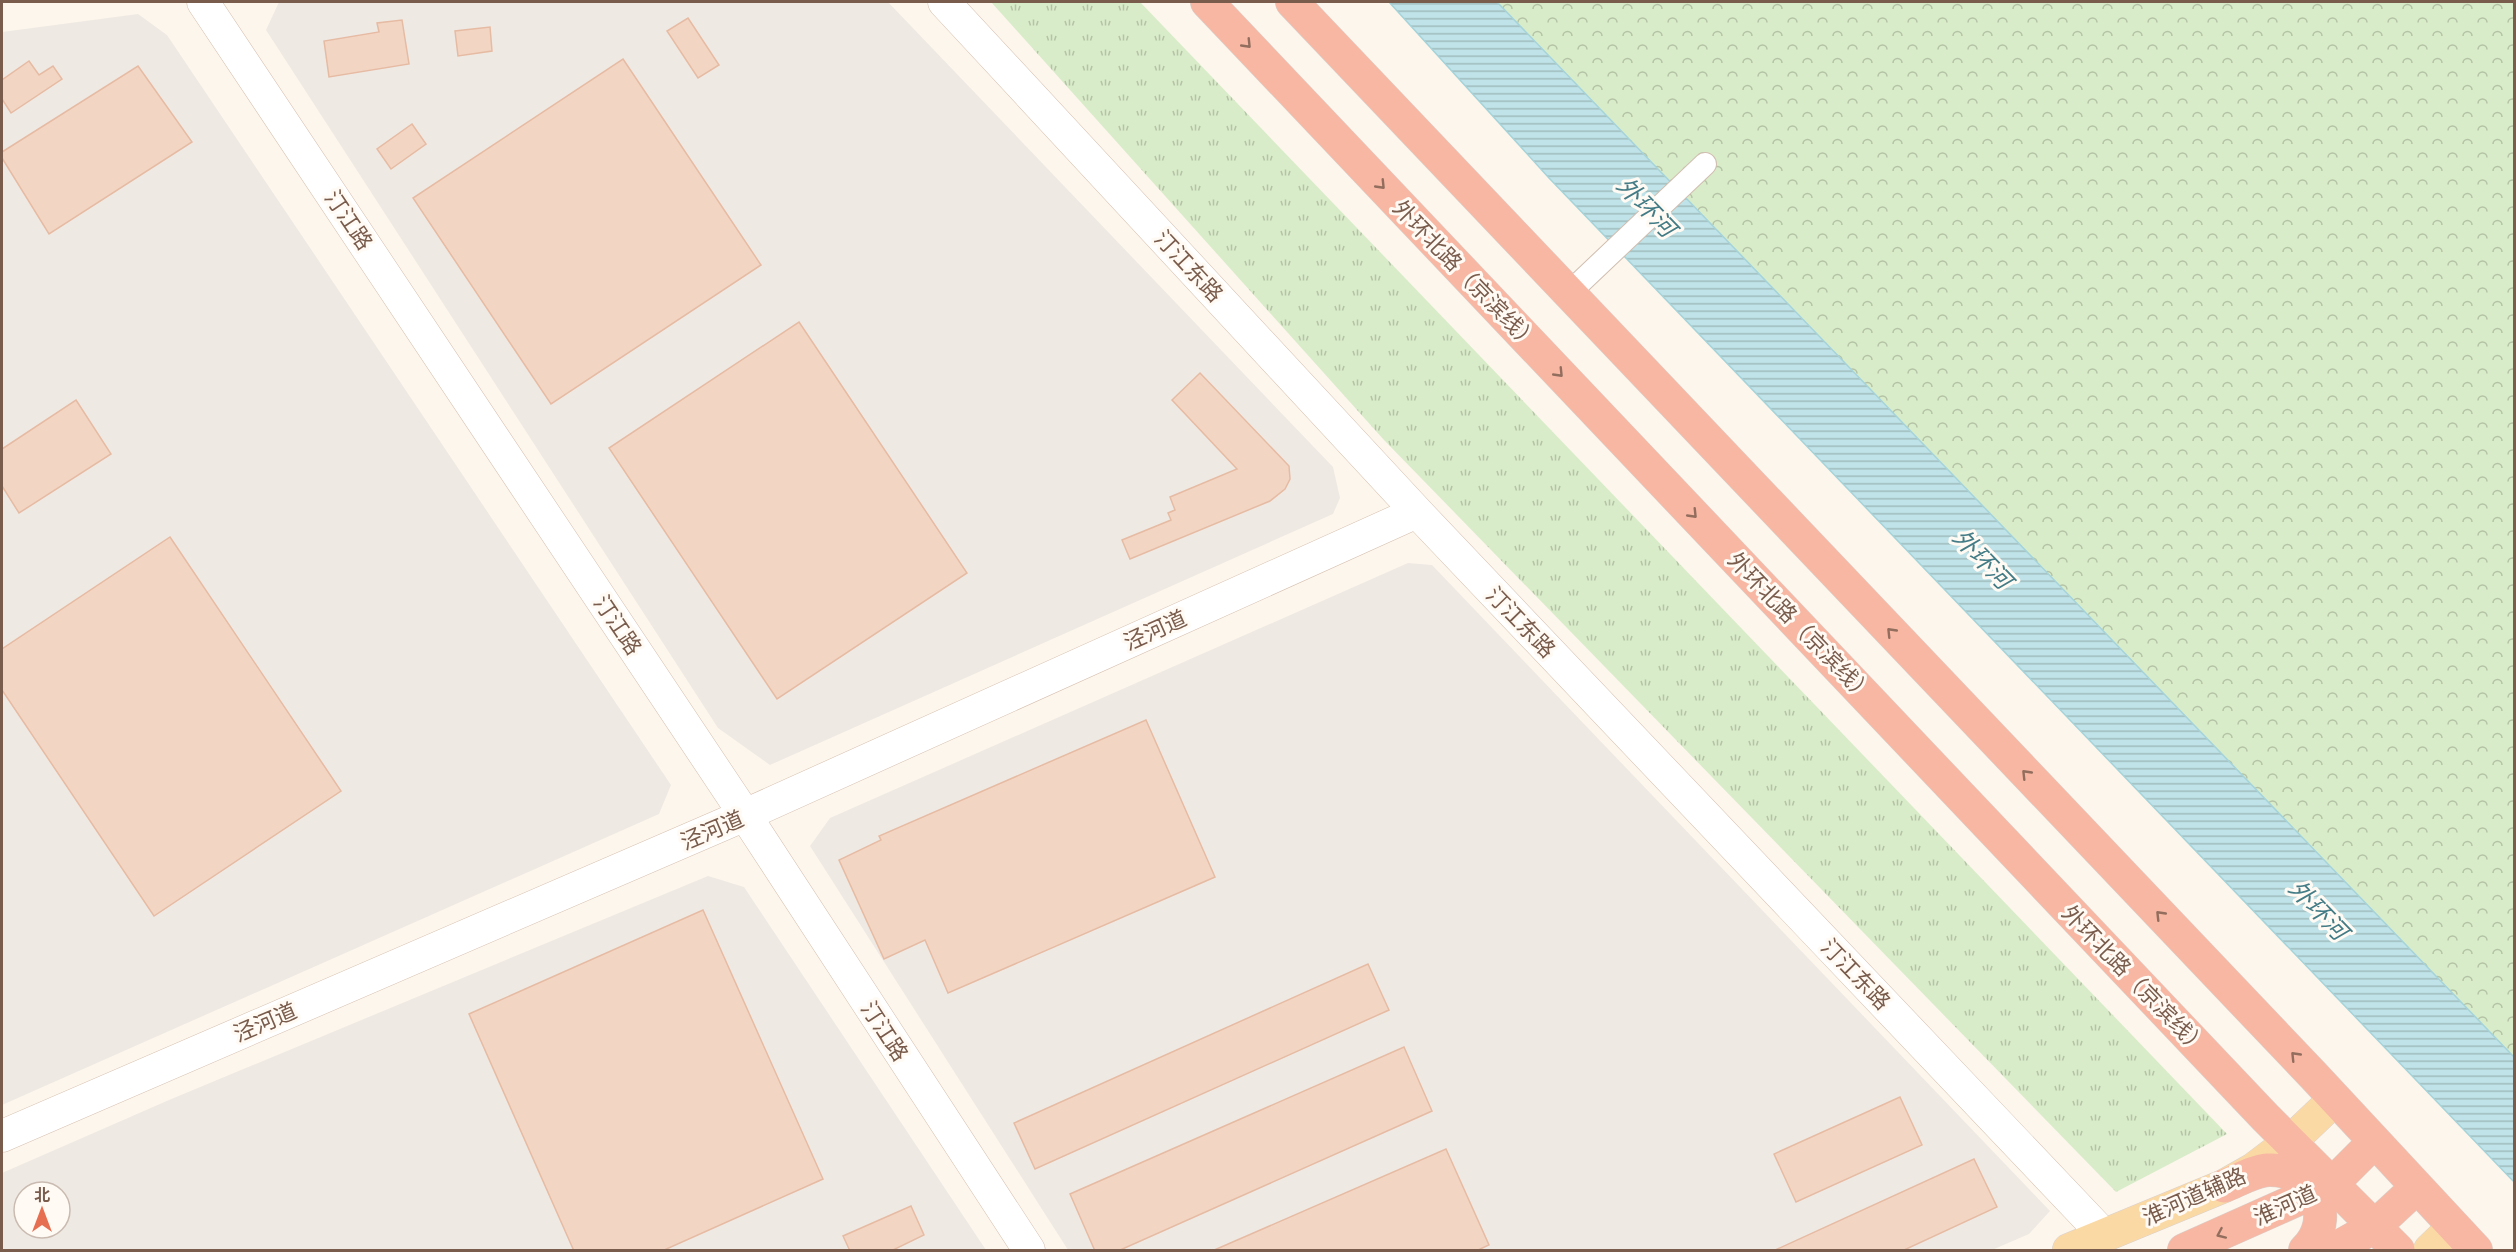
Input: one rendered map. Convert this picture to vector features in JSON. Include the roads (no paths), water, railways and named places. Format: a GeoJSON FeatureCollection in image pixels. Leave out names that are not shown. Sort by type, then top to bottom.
{"type":"FeatureCollection","features":[{"type":"Feature","properties":{"kind":"highway","name":"外环北路（京滨线）"},"geometry":{"type":"LineString","coordinates":[[1206,2],[2233,1083],[2291,1141],[2323,1189],[2374,1227],[2397,1251]]}},
{"type":"Feature","properties":{"kind":"highway"},"geometry":{"type":"LineString","coordinates":[[1292,2],[2465,1239]]}},
{"type":"Feature","properties":{"kind":"highway","name":"淮河道"},"geometry":{"type":"LineString","coordinates":[[2184,1251],[2323,1189],[2374,1142]]}},
{"type":"Feature","properties":{"kind":"highway"},"geometry":{"type":"LineString","coordinates":[[2224,1186],[2270,1170],[2280,1171],[2323,1189],[2319,1205],[2320,1230],[2305,1251]]}},
{"type":"Feature","properties":{"kind":"highway"},"geometry":{"type":"LineString","coordinates":[[2333,1251],[2374,1227],[2416,1188]]}},
{"type":"Feature","properties":{"kind":"main road","name":"淮河道辅路"},"geometry":{"type":"LineString","coordinates":[[2069,1251],[2224,1186],[2262,1164],[2291,1141],[2334,1100]]}},
{"type":"Feature","properties":{"kind":"main road"},"geometry":{"type":"LineString","coordinates":[[2430,1251],[2465,1239]]}},
{"type":"Feature","properties":{"kind":"street","name":"汀江路"},"geometry":{"type":"LineString","coordinates":[[203,2],[745,815],[1029,1251]]}},
{"type":"Feature","properties":{"kind":"street","name":"汀江东路"},"geometry":{"type":"LineString","coordinates":[[944,2],[1417,512],[2104,1235]]}},
{"type":"Feature","properties":{"kind":"street"},"geometry":{"type":"LineString","coordinates":[[1569,293],[1705,164]]}},
{"type":"Feature","properties":{"kind":"street","name":"泾河道"},"geometry":{"type":"LineString","coordinates":[[2,1137],[745,815],[1417,512]]}},
{"type":"Feature","properties":{"kind":"water","name":"外环河"},"geometry":{"type":"Polygon","coordinates":[[[1389,2],[1497,2],[2514,1057],[2514,1182],[1549,178],[1389,2]]]}}]}
